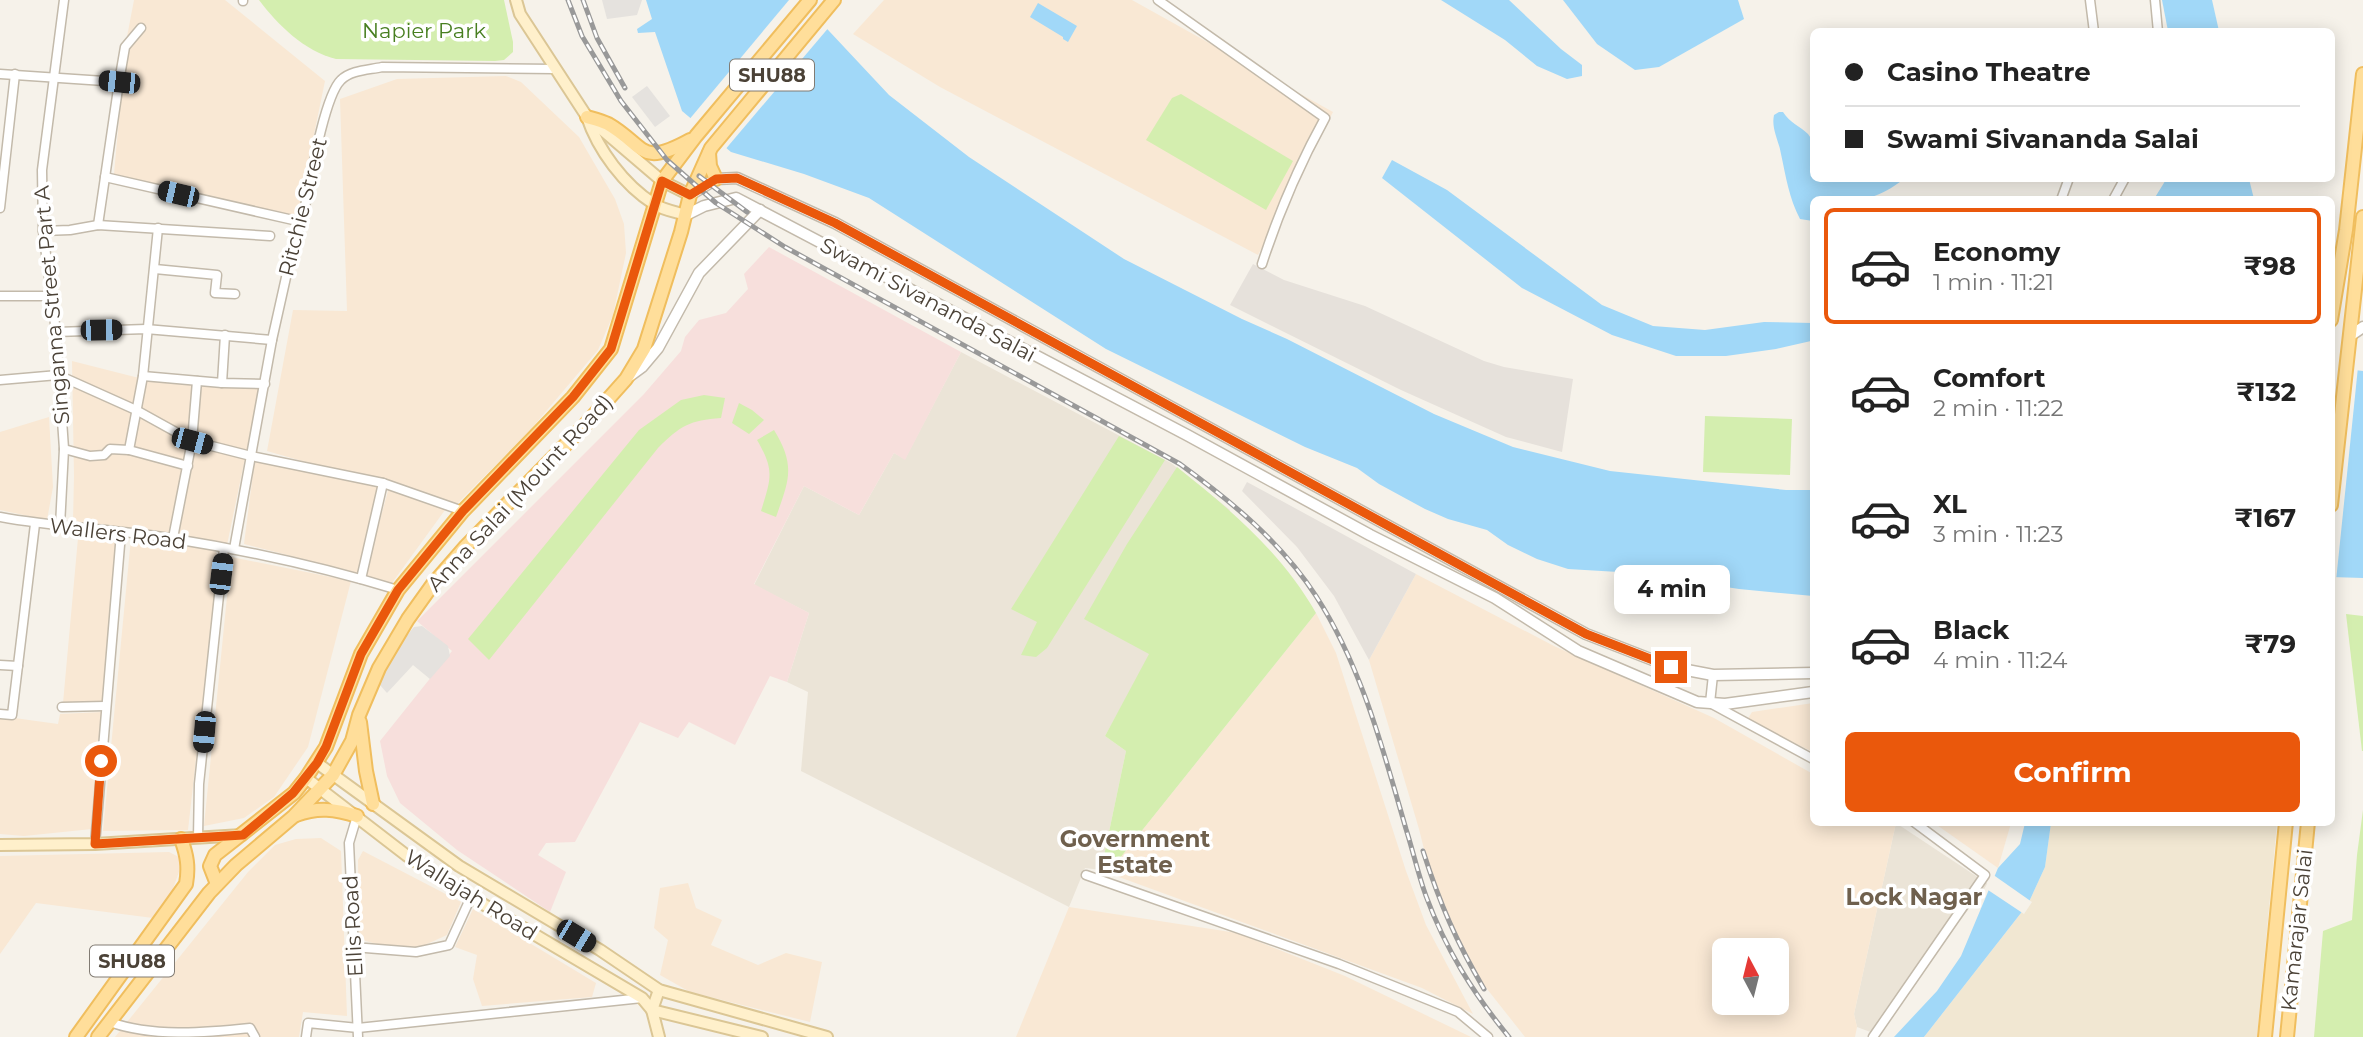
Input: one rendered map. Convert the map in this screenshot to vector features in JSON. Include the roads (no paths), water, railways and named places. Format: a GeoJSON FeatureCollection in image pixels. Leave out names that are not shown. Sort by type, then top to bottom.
{"type":"FeatureCollection","features":[{"type":"Feature","properties":{"kind":"main road"},"geometry":{"type":"LineString","coordinates":[[516,0],[520,14],[587,117],[594,137],[606,155],[626,180],[655,205],[686,215]]}},
{"type":"Feature","properties":{"kind":"main road","name":"SHU88"},"geometry":{"type":"LineString","coordinates":[[696,136],[810,0]]}},
{"type":"Feature","properties":{"kind":"main road","name":"SHU88"},"geometry":{"type":"LineString","coordinates":[[710,150],[834,1]]}},
{"type":"Feature","properties":{"kind":"main road"},"geometry":{"type":"LineString","coordinates":[[2335,296],[2346,230],[2363,74]]}},
{"type":"Feature","properties":{"kind":"main road"},"geometry":{"type":"LineString","coordinates":[[587,117],[608,124],[642,151],[653,153],[673,149],[696,136]]}},
{"type":"Feature","properties":{"kind":"main road"},"geometry":{"type":"LineString","coordinates":[[587,117],[662,181],[690,195]]}},
{"type":"Feature","properties":{"kind":"main road","name":"Anna Salai (Mount Road)"},"geometry":{"type":"LineString","coordinates":[[213,889],[210,866],[215,855],[293,793],[317,763],[326,747],[361,654],[398,590],[463,511],[573,397],[611,349],[662,181],[696,136]]}},
{"type":"Feature","properties":{"kind":"main road"},"geometry":{"type":"LineString","coordinates":[[710,150],[710,166],[716,179]]}},
{"type":"Feature","properties":{"kind":"main road","name":"Anna Salai (Mount Road)"},"geometry":{"type":"LineString","coordinates":[[98,1037],[213,889],[294,816],[333,775],[352,741],[359,715],[379,668],[408,619],[433,584],[625,380],[644,349],[690,195],[710,150]]}},
{"type":"Feature","properties":{"kind":"main road"},"geometry":{"type":"LineString","coordinates":[[2335,470],[2363,217]]}},
{"type":"Feature","properties":{"kind":"main road"},"geometry":{"type":"LineString","coordinates":[[359,715],[373,804]]}},
{"type":"Feature","properties":{"kind":"main road","name":"Wallajah Road"},"geometry":{"type":"LineString","coordinates":[[317,763],[459,866],[600,950],[659,990],[827,1037]]}},
{"type":"Feature","properties":{"kind":"main road","name":"Wallajah Road"},"geometry":{"type":"LineString","coordinates":[[306,778],[406,855],[471,897],[642,998],[652,1010]]}},
{"type":"Feature","properties":{"kind":"main road"},"geometry":{"type":"LineString","coordinates":[[294,816],[308,811],[333,809],[357,816]]}},
{"type":"Feature","properties":{"kind":"main road","name":"Kamarajar Salai"},"geometry":{"type":"LineString","coordinates":[[2265,1037],[2286,826]]}},
{"type":"Feature","properties":{"kind":"main road","name":"Kamarajar Salai"},"geometry":{"type":"LineString","coordinates":[[2287,1037],[2308,826]]}},
{"type":"Feature","properties":{"kind":"main road"},"geometry":{"type":"LineString","coordinates":[[0,845],[95,844],[243,835]]}},
{"type":"Feature","properties":{"kind":"main road"},"geometry":{"type":"LineString","coordinates":[[181,839],[189,869],[186,884],[213,889]]}},
{"type":"Feature","properties":{"kind":"main road","name":"SHU88"},"geometry":{"type":"LineString","coordinates":[[76,1037],[186,884]]}},
{"type":"Feature","properties":{"kind":"main road"},"geometry":{"type":"LineString","coordinates":[[659,990],[652,1010],[659,1037]]}},
{"type":"Feature","properties":{"kind":"main road"},"geometry":{"type":"LineString","coordinates":[[652,1010],[762,1037]]}},
{"type":"Feature","properties":{"kind":"street","name":"Singanna Street Part A"},"geometry":{"type":"LineString","coordinates":[[60,526],[64,449],[56,332],[43,230],[42,170],[64,0]]}},
{"type":"Feature","properties":{"kind":"street"},"geometry":{"type":"LineString","coordinates":[[1158,0],[1325,118],[1298,168],[1276,220],[1262,264]]}},
{"type":"Feature","properties":{"kind":"street"},"geometry":{"type":"LineString","coordinates":[[2090,0],[2094,28]]}},
{"type":"Feature","properties":{"kind":"street"},"geometry":{"type":"LineString","coordinates":[[2155,0],[2158,28]]}},
{"type":"Feature","properties":{"kind":"street"},"geometry":{"type":"LineString","coordinates":[[98,225],[125,47],[141,28]]}},
{"type":"Feature","properties":{"kind":"street","name":"Ritchie Street"},"geometry":{"type":"LineString","coordinates":[[234,549],[272,340],[295,237],[302,222],[327,107],[341,80],[355,72],[382,67],[555,69]]}},
{"type":"Feature","properties":{"kind":"street"},"geometry":{"type":"LineString","coordinates":[[0,74],[119,82]]}},
{"type":"Feature","properties":{"kind":"street"},"geometry":{"type":"LineString","coordinates":[[0,208],[15,74]]}},
{"type":"Feature","properties":{"kind":"street"},"geometry":{"type":"LineString","coordinates":[[105,177],[302,222]]}},
{"type":"Feature","properties":{"kind":"street","name":"Swami Sivananda Salai"},"geometry":{"type":"LineString","coordinates":[[716,179],[737,178],[835,223],[1586,634],[1671,667],[1713,675],[1810,673]]}},
{"type":"Feature","properties":{"kind":"street"},"geometry":{"type":"LineString","coordinates":[[690,195],[716,179]]}},
{"type":"Feature","properties":{"kind":"street","name":"Swami Sivananda Salai"},"geometry":{"type":"LineString","coordinates":[[686,215],[704,206],[736,198],[1494,598],[1578,651],[1697,702],[1725,704],[1810,692]]}},
{"type":"Feature","properties":{"kind":"street"},"geometry":{"type":"LineString","coordinates":[[625,380],[642,368],[658,348],[699,273],[760,210]]}},
{"type":"Feature","properties":{"kind":"street"},"geometry":{"type":"LineString","coordinates":[[43,230],[70,230],[98,225],[270,236]]}},
{"type":"Feature","properties":{"kind":"street"},"geometry":{"type":"LineString","coordinates":[[129,450],[143,376],[158,228]]}},
{"type":"Feature","properties":{"kind":"street"},"geometry":{"type":"LineString","coordinates":[[155,269],[217,275],[215,293],[235,293]]}},
{"type":"Feature","properties":{"kind":"street"},"geometry":{"type":"LineString","coordinates":[[2354,291],[2363,305]]}},
{"type":"Feature","properties":{"kind":"street"},"geometry":{"type":"LineString","coordinates":[[0,296],[51,296]]}},
{"type":"Feature","properties":{"kind":"street"},"geometry":{"type":"LineString","coordinates":[[2350,336],[2363,327]]}},
{"type":"Feature","properties":{"kind":"street"},"geometry":{"type":"LineString","coordinates":[[56,332],[146,329],[272,340]]}},
{"type":"Feature","properties":{"kind":"street"},"geometry":{"type":"LineString","coordinates":[[222,383],[225,335]]}},
{"type":"Feature","properties":{"kind":"street"},"geometry":{"type":"LineString","coordinates":[[0,380],[58,375],[136,410],[192,441],[383,483],[463,511]]}},
{"type":"Feature","properties":{"kind":"street"},"geometry":{"type":"LineString","coordinates":[[143,376],[265,384]]}},
{"type":"Feature","properties":{"kind":"street"},"geometry":{"type":"LineString","coordinates":[[173,538],[192,441],[197,381]]}},
{"type":"Feature","properties":{"kind":"street"},"geometry":{"type":"LineString","coordinates":[[64,449],[90,456],[104,455],[110,449],[129,450],[188,466]]}},
{"type":"Feature","properties":{"kind":"street"},"geometry":{"type":"LineString","coordinates":[[361,579],[383,483]]}},
{"type":"Feature","properties":{"kind":"street"},"geometry":{"type":"LineString","coordinates":[[1350,524],[1360,510]]}},
{"type":"Feature","properties":{"kind":"street","name":"Wallers Road"},"geometry":{"type":"LineString","coordinates":[[0,517],[35,524],[173,538],[234,549],[398,590]]}},
{"type":"Feature","properties":{"kind":"street"},"geometry":{"type":"LineString","coordinates":[[0,714],[12,715],[35,524]]}},
{"type":"Feature","properties":{"kind":"street"},"geometry":{"type":"LineString","coordinates":[[95,844],[121,533]]}},
{"type":"Feature","properties":{"kind":"street"},"geometry":{"type":"LineString","coordinates":[[198,838],[199,785],[225,548]]}},
{"type":"Feature","properties":{"kind":"street"},"geometry":{"type":"LineString","coordinates":[[0,665],[18,666]]}},
{"type":"Feature","properties":{"kind":"street"},"geometry":{"type":"LineString","coordinates":[[1713,675],[1710,703],[1810,757]]}},
{"type":"Feature","properties":{"kind":"street"},"geometry":{"type":"LineString","coordinates":[[62,707],[105,706]]}},
{"type":"Feature","properties":{"kind":"street","name":"Ellis Road"},"geometry":{"type":"LineString","coordinates":[[357,816],[349,842],[358,1032]]}},
{"type":"Feature","properties":{"kind":"street"},"geometry":{"type":"LineString","coordinates":[[1873,1037],[1985,875],[1919,826]]}},
{"type":"Feature","properties":{"kind":"street"},"geometry":{"type":"LineString","coordinates":[[1086,874],[1339,964],[1431,1001],[1458,1012],[1488,1037]]}},
{"type":"Feature","properties":{"kind":"street"},"geometry":{"type":"LineString","coordinates":[[353,947],[416,952],[449,945],[471,897]]}},
{"type":"Feature","properties":{"kind":"street"},"geometry":{"type":"LineString","coordinates":[[306,1037],[308,1023],[358,1032],[642,998]]}},
{"type":"Feature","properties":{"kind":"street"},"geometry":{"type":"LineString","coordinates":[[110,1022],[136,1034],[171,1037],[250,1028],[255,1037]]}},
{"type":"Feature","properties":{"kind":"water"},"geometry":{"type":"Polygon","coordinates":[[[646,0],[800,0],[889,95],[969,157],[1124,259],[1434,414],[1513,447],[1610,471],[1786,490],[1810,490],[1810,596],[1706,584],[1703,592],[1692,590],[1694,581],[1652,574],[1568,569],[1537,559],[1508,545],[1487,530],[1425,509],[1379,484],[1357,468],[1305,447],[1106,349],[869,198],[804,174],[731,152],[682,111],[655,32],[638,33],[637,29],[652,19],[646,0]]]}},
{"type":"Feature","properties":{"kind":"water"},"geometry":{"type":"Polygon","coordinates":[[[1441,0],[1509,0],[1582,65],[1582,76],[1567,79],[1537,66],[1505,40],[1441,0]]]}},
{"type":"Feature","properties":{"kind":"water"},"geometry":{"type":"Polygon","coordinates":[[[1563,0],[1738,0],[1744,19],[1659,67],[1635,70],[1597,44],[1563,0]]]}},
{"type":"Feature","properties":{"kind":"water"},"geometry":{"type":"Polygon","coordinates":[[[2162,0],[2212,0],[2218,28],[2167,28],[2162,0]]]}},
{"type":"Feature","properties":{"kind":"water"},"geometry":{"type":"Polygon","coordinates":[[[1038,3],[1077,26],[1068,42],[1030,17],[1038,3]]]}},
{"type":"Feature","properties":{"kind":"water"},"geometry":{"type":"Polygon","coordinates":[[[1783,112],[1810,137],[1810,182],[1900,182],[1874,196],[1810,196],[1810,221],[1800,219],[1790,195],[1774,130],[1774,115],[1783,112]]]}},
{"type":"Feature","properties":{"kind":"water"},"geometry":{"type":"Polygon","coordinates":[[[1392,160],[1447,190],[1602,305],[1653,326],[1705,330],[1764,322],[1810,323],[1810,341],[1726,356],[1676,356],[1612,335],[1522,288],[1382,178],[1392,160]]]}},
{"type":"Feature","properties":{"kind":"water"},"geometry":{"type":"Polygon","coordinates":[[[2165,182],[2250,182],[2253,196],[2156,196],[2165,182]]]}},
{"type":"Feature","properties":{"kind":"water"},"geometry":{"type":"Polygon","coordinates":[[[2335,368],[2363,371],[2363,578],[2335,577],[2335,368]]]}},
{"type":"Feature","properties":{"kind":"water"},"geometry":{"type":"Polygon","coordinates":[[[2024,826],[2051,826],[2045,867],[2028,904],[1924,1037],[1894,1037],[1937,991],[1961,956],[1998,868],[2020,844],[2024,826]]]}},
{"type":"Feature","properties":{"kind":"railway"},"geometry":{"type":"LineString","coordinates":[[568,0],[582,36],[621,101],[667,160],[716,203],[785,247],[1180,464],[1237,508],[1287,558],[1316,596],[1332,623],[1359,680],[1380,739],[1423,888],[1442,935],[1472,987],[1509,1037]]}},
{"type":"Feature","properties":{"kind":"railway"},"geometry":{"type":"LineString","coordinates":[[583,0],[597,38],[625,88]]}},
{"type":"Feature","properties":{"kind":"railway"},"geometry":{"type":"LineString","coordinates":[[699,176],[747,212]]}},
{"type":"Feature","properties":{"kind":"railway"},"geometry":{"type":"LineString","coordinates":[[1423,851],[1449,922],[1484,989]]}},
{"type":"Feature","properties":{"kind":"district","name":"Government Estate"},"geometry":{"type":"Point","coordinates":[1135,852]}},
{"type":"Feature","properties":{"kind":"district","name":"Lock Nagar"},"geometry":{"type":"Point","coordinates":[1914,897]}},
{"type":"Feature","properties":{"kind":"park label","name":"Napier Park"},"geometry":{"type":"Point","coordinates":[424,31]}}]}
